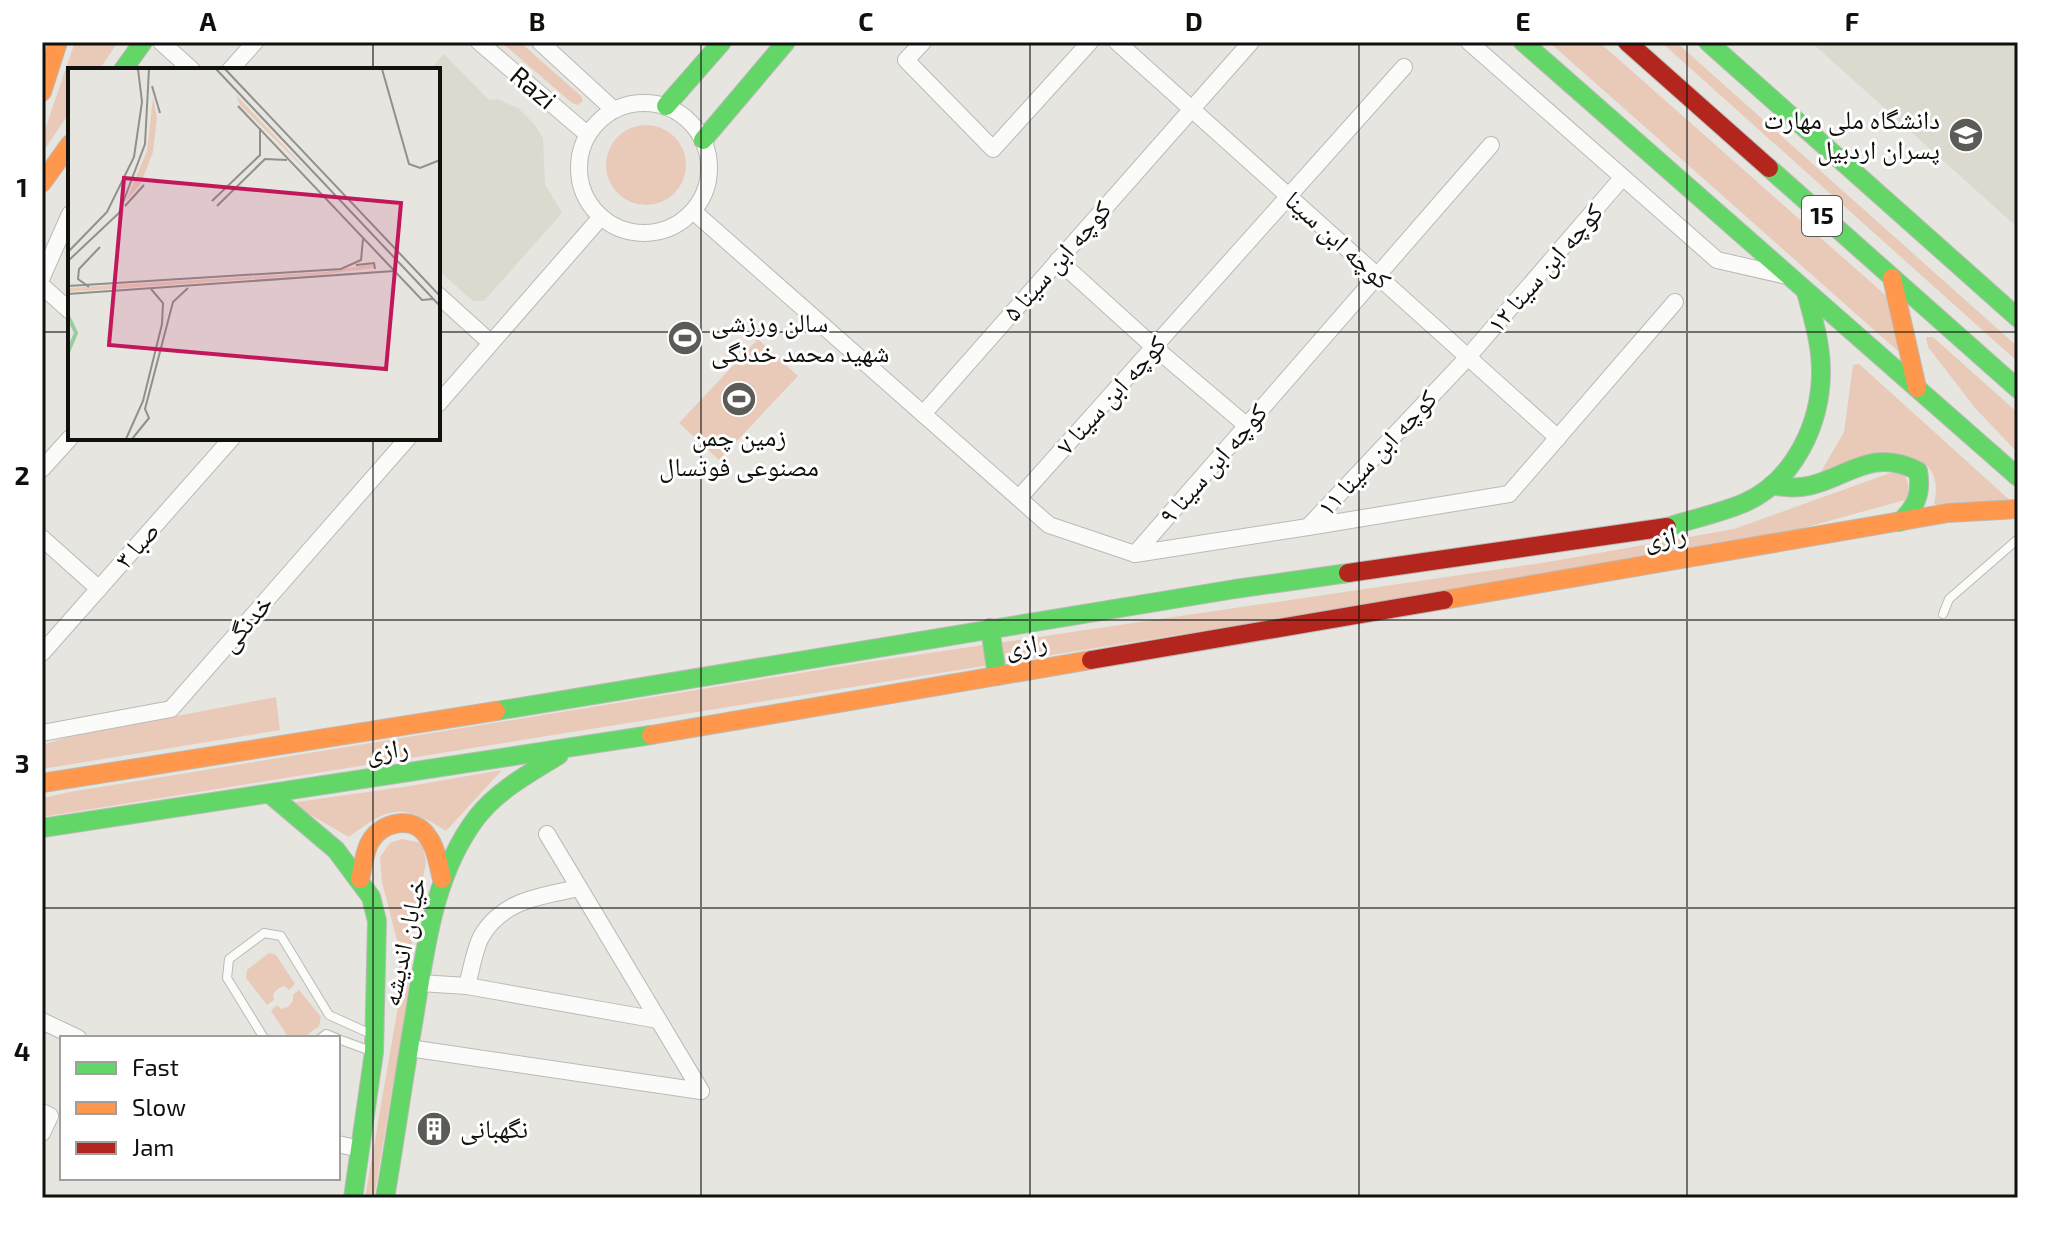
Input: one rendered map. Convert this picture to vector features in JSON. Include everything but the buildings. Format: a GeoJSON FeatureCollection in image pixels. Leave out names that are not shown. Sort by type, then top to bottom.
{"type":"FeatureCollection","features":[{"type":"Feature","properties":{"kind":"main road"},"geometry":{"type":"LineString","coordinates":[[42,92],[58,42]]}},
{"type":"Feature","properties":{"kind":"main road"},"geometry":{"type":"LineString","coordinates":[[125,68],[145,42]]}},
{"type":"Feature","properties":{"kind":"main road"},"geometry":{"type":"LineString","coordinates":[[666,106],[722,42]]}},
{"type":"Feature","properties":{"kind":"main road"},"geometry":{"type":"LineString","coordinates":[[703,140],[786,42]]}},
{"type":"Feature","properties":{"kind":"main road"},"geometry":{"type":"LineString","coordinates":[[1523,42],[2018,477]]}},
{"type":"Feature","properties":{"kind":"main road","name":"15"},"geometry":{"type":"LineString","coordinates":[[1627,42],[2018,389]]}},
{"type":"Feature","properties":{"kind":"main road","name":"15"},"geometry":{"type":"LineString","coordinates":[[1708,42],[2018,318]]}},
{"type":"Feature","properties":{"kind":"main road"},"geometry":{"type":"LineString","coordinates":[[42,183],[68,147]]}},
{"type":"Feature","properties":{"kind":"main road"},"geometry":{"type":"LineString","coordinates":[[1892,278],[1917,388]]}},
{"type":"Feature","properties":{"kind":"main road","name":"رازی"},"geometry":{"type":"LineString","coordinates":[[42,783],[1235,589],[1662,529],[1746,502],[1789,470],[1801,451],[1816,411],[1821,372],[1817,334],[1806,292]]}},
{"type":"Feature","properties":{"kind":"main road"},"geometry":{"type":"LineString","coordinates":[[1772,485],[1798,489],[1823,483],[1873,461],[1903,461],[1918,471],[1922,489],[1914,509],[1900,522]]}},
{"type":"Feature","properties":{"kind":"main road","name":"رازی"},"geometry":{"type":"LineString","coordinates":[[42,828],[568,749],[1948,513],[2018,509]]}},
{"type":"Feature","properties":{"kind":"main road"},"geometry":{"type":"LineString","coordinates":[[990,628],[997,676]]}},
{"type":"Feature","properties":{"kind":"main road","name":"خیابان اندیشه"},"geometry":{"type":"LineString","coordinates":[[385,1198],[420,983],[442,879],[455,850],[478,816],[507,788],[568,749]]}},
{"type":"Feature","properties":{"kind":"main road","name":"خیابان اندیشه"},"geometry":{"type":"LineString","coordinates":[[271,795],[336,850],[371,897],[377,921],[375,1044],[353,1198]]}},
{"type":"Feature","properties":{"kind":"main road"},"geometry":{"type":"LineString","coordinates":[[360,879],[370,841],[387,825],[402,822],[417,826],[427,835],[442,879]]}},
{"type":"Feature","properties":{"kind":"street"},"geometry":{"type":"LineString","coordinates":[[135,68],[145,42]]}},
{"type":"Feature","properties":{"kind":"street"},"geometry":{"type":"LineString","coordinates":[[161,42],[190,68]]}},
{"type":"Feature","properties":{"kind":"street"},"geometry":{"type":"LineString","coordinates":[[232,68],[255,42]]}},
{"type":"Feature","properties":{"kind":"street","name":"Razi"},"geometry":{"type":"LineString","coordinates":[[479,42],[587,134]]}},
{"type":"Feature","properties":{"kind":"street","name":"Razi"},"geometry":{"type":"LineString","coordinates":[[540,42],[614,110]]}},
{"type":"Feature","properties":{"kind":"street"},"geometry":{"type":"LineString","coordinates":[[923,42],[906,60],[993,149],[1090,42]]}},
{"type":"Feature","properties":{"kind":"street","name":"کوچه ابن سینا"},"geometry":{"type":"LineString","coordinates":[[1117,42],[1558,438]]}},
{"type":"Feature","properties":{"kind":"street","name":"کوچه ابن سینا ۵"},"geometry":{"type":"LineString","coordinates":[[923,414],[1251,42]]}},
{"type":"Feature","properties":{"kind":"street"},"geometry":{"type":"LineString","coordinates":[[1469,42],[1717,260],[1790,277]]}},
{"type":"Feature","properties":{"kind":"street","name":"کوچه ابن سینا ۷"},"geometry":{"type":"LineString","coordinates":[[1019,498],[1404,67]]}},
{"type":"Feature","properties":{"kind":"street"},"geometry":{"type":"LineString","coordinates":[[648,102],[666,106],[681,114],[703,140],[709,158],[709,177],[693,211],[677,224],[658,231],[638,233],[618,228],[601,217],[587,200],[579,178],[579,156],[587,134],[598,120],[614,110],[630,103],[648,102]]}},
{"type":"Feature","properties":{"kind":"street","name":"کوچه ابن سینا ۹"},"geometry":{"type":"LineString","coordinates":[[1135,554],[1491,145]]}},
{"type":"Feature","properties":{"kind":"street","name":"کوچه ابن سینا ۱۲"},"geometry":{"type":"LineString","coordinates":[[1468,357],[1622,178]]}},
{"type":"Feature","properties":{"kind":"street"},"geometry":{"type":"LineString","coordinates":[[693,211],[1049,525],[1135,554]]}},
{"type":"Feature","properties":{"kind":"street"},"geometry":{"type":"LineString","coordinates":[[440,402],[601,217]]}},
{"type":"Feature","properties":{"kind":"street"},"geometry":{"type":"LineString","coordinates":[[42,277],[68,218]]}},
{"type":"Feature","properties":{"kind":"street"},"geometry":{"type":"LineString","coordinates":[[1058,260],[1246,425]]}},
{"type":"Feature","properties":{"kind":"street"},"geometry":{"type":"LineString","coordinates":[[42,286],[68,309]]}},
{"type":"Feature","properties":{"kind":"street"},"geometry":{"type":"LineString","coordinates":[[440,297],[491,343]]}},
{"type":"Feature","properties":{"kind":"street"},"geometry":{"type":"LineString","coordinates":[[1308,527],[1509,494],[1675,302]]}},
{"type":"Feature","properties":{"kind":"street","name":"کوچه ابن سینا ۱۱"},"geometry":{"type":"LineString","coordinates":[[1135,554],[1308,527],[1468,357]]}},
{"type":"Feature","properties":{"kind":"street"},"geometry":{"type":"LineString","coordinates":[[42,469],[68,440]]}},
{"type":"Feature","properties":{"kind":"street","name":"خدنگی"},"geometry":{"type":"LineString","coordinates":[[42,733],[171,709],[406,440]]}},
{"type":"Feature","properties":{"kind":"street","name":"صبا ۳"},"geometry":{"type":"LineString","coordinates":[[42,653],[223,441]]}},
{"type":"Feature","properties":{"kind":"street"},"geometry":{"type":"LineString","coordinates":[[42,538],[99,589]]}},
{"type":"Feature","properties":{"kind":"street"},"geometry":{"type":"LineString","coordinates":[[409,1048],[701,1091],[547,834]]}},
{"type":"Feature","properties":{"kind":"street"},"geometry":{"type":"LineString","coordinates":[[467,986],[481,937],[502,913],[527,899],[579,888]]}},
{"type":"Feature","properties":{"kind":"street"},"geometry":{"type":"LineString","coordinates":[[420,983],[467,986],[658,1020]]}},
{"type":"Feature","properties":{"kind":"street"},"geometry":{"type":"LineString","coordinates":[[42,1021],[74,1036]]}},
{"type":"Feature","properties":{"kind":"street"},"geometry":{"type":"LineString","coordinates":[[42,1112],[50,1116],[42,1133]]}},
{"type":"Feature","properties":{"kind":"street"},"geometry":{"type":"LineString","coordinates":[[340,1144],[360,1149]]}},
{"type":"Feature","properties":{"kind":"lane"},"geometry":{"type":"LineString","coordinates":[[1943,614],[1949,599],[2018,539]]}},
{"type":"Feature","properties":{"kind":"lane"},"geometry":{"type":"LineString","coordinates":[[263,1036],[227,978],[229,959],[264,933],[281,936],[329,1015],[375,1044]]}},
{"type":"Feature","properties":{"kind":"lane"},"geometry":{"type":"LineString","coordinates":[[340,1038],[375,1044]]}},
{"type":"Feature","properties":{"kind":"shaded area"},"geometry":{"type":"Polygon","coordinates":[[[75,42],[118,42],[100,68],[68,68],[68,115],[42,153],[42,138],[75,42]]]}},
{"type":"Feature","properties":{"kind":"shaded area"},"geometry":{"type":"Polygon","coordinates":[[[501,42],[520,42],[583,101],[578,105],[572,103],[501,42]]]}},
{"type":"Feature","properties":{"kind":"shaded area"},"geometry":{"type":"Polygon","coordinates":[[[1549,42],[1599,42],[1891,300],[1899,352],[1549,42]]]}},
{"type":"Feature","properties":{"kind":"shaded area"},"geometry":{"type":"Polygon","coordinates":[[[1661,42],[1676,42],[2018,347],[2018,362],[1661,42]]]}},
{"type":"Feature","properties":{"kind":"shaded area","name":"دانشگاه ملی مهارت پسران اردبیل"},"geometry":{"type":"Polygon","coordinates":[[[1811,42],[2018,42],[2018,228],[1811,42]]]}},
{"type":"Feature","properties":{"kind":"shaded area"},"geometry":{"type":"Polygon","coordinates":[[[444,54],[489,100],[497,99],[518,108],[535,125],[543,138],[545,184],[562,213],[484,301],[473,301],[440,272],[440,68],[432,68],[444,54]]]}},
{"type":"Feature","properties":{"kind":"shaded area"},"geometry":{"type":"Polygon","coordinates":[[[646,125],[674,137],[686,165],[674,193],[646,205],[618,193],[606,165],[618,137],[646,125]]]}},
{"type":"Feature","properties":{"kind":"shaded area"},"geometry":{"type":"Polygon","coordinates":[[[1926,337],[1933,337],[2018,413],[2018,453],[1976,409],[1928,347],[1926,337]]]}},
{"type":"Feature","properties":{"kind":"shaded area","name":"زمین چمن مصنوعی فوتسال"},"geometry":{"type":"Polygon","coordinates":[[[758,339],[798,376],[719,460],[679,423],[758,339]]]}},
{"type":"Feature","properties":{"kind":"shaded area"},"geometry":{"type":"Polygon","coordinates":[[[1859,364],[2013,503],[1938,507],[1934,503],[1936,490],[1932,472],[1918,460],[1819,475],[1844,432],[1853,365],[1859,364]]]}},
{"type":"Feature","properties":{"kind":"shaded area"},"geometry":{"type":"Polygon","coordinates":[[[1890,473],[1902,473],[1907,479],[1905,500],[1792,531],[1551,575],[42,817],[42,798],[70,792],[868,662],[1548,562],[1734,529],[1890,473]]]}},
{"type":"Feature","properties":{"kind":"shaded area"},"geometry":{"type":"Polygon","coordinates":[[[276,697],[280,730],[42,769],[42,745],[68,737],[276,697]]]}},
{"type":"Feature","properties":{"kind":"shaded area"},"geometry":{"type":"Polygon","coordinates":[[[502,770],[446,831],[417,815],[396,812],[375,819],[349,837],[290,803],[410,786],[502,770]]]}},
{"type":"Feature","properties":{"kind":"shaded area"},"geometry":{"type":"Polygon","coordinates":[[[402,839],[422,843],[426,862],[374,1198],[365,1198],[401,989],[397,940],[382,882],[380,857],[390,843],[402,839]]]}},
{"type":"Feature","properties":{"kind":"shaded area"},"geometry":{"type":"Polygon","coordinates":[[[269,953],[276,955],[295,984],[289,990],[285,986],[279,988],[273,994],[274,1000],[267,1005],[246,978],[247,970],[269,953]]]}},
{"type":"Feature","properties":{"kind":"shaded area"},"geometry":{"type":"Polygon","coordinates":[[[299,990],[321,1017],[319,1026],[306,1036],[288,1036],[271,1011],[277,1005],[281,1009],[288,1007],[299,990]]]}},
{"type":"Feature","properties":{"kind":"traffic: fast"},"geometry":{"type":"LineString","coordinates":[[124,68],[143,42]]}},
{"type":"Feature","properties":{"kind":"traffic: fast"},"geometry":{"type":"LineString","coordinates":[[666,106],[722,42]]}},
{"type":"Feature","properties":{"kind":"traffic: fast"},"geometry":{"type":"LineString","coordinates":[[703,140],[786,42]]}},
{"type":"Feature","properties":{"kind":"traffic: fast"},"geometry":{"type":"LineString","coordinates":[[1523,42],[2018,477]]}},
{"type":"Feature","properties":{"kind":"traffic: fast"},"geometry":{"type":"LineString","coordinates":[[1708,42],[2018,318]]}},
{"type":"Feature","properties":{"kind":"traffic: fast"},"geometry":{"type":"LineString","coordinates":[[1769,168],[2018,389]]}},
{"type":"Feature","properties":{"kind":"traffic: fast"},"geometry":{"type":"LineString","coordinates":[[1667,527],[1735,507],[1762,493],[1777,481],[1801,449],[1816,411],[1821,371],[1818,341],[1806,292]]}},
{"type":"Feature","properties":{"kind":"traffic: fast"},"geometry":{"type":"LineString","coordinates":[[1772,485],[1813,485],[1862,466],[1879,462],[1897,463],[1918,471],[1919,479],[1916,499],[1900,522]]}},
{"type":"Feature","properties":{"kind":"traffic: fast"},"geometry":{"type":"LineString","coordinates":[[496,711],[1348,573]]}},
{"type":"Feature","properties":{"kind":"traffic: fast"},"geometry":{"type":"LineString","coordinates":[[990,628],[997,676]]}},
{"type":"Feature","properties":{"kind":"traffic: fast"},"geometry":{"type":"LineString","coordinates":[[42,828],[651,735]]}},
{"type":"Feature","properties":{"kind":"traffic: fast"},"geometry":{"type":"LineString","coordinates":[[385,1198],[427,943],[450,864],[485,807],[559,755]]}},
{"type":"Feature","properties":{"kind":"traffic: fast"},"geometry":{"type":"LineString","coordinates":[[271,795],[336,850],[371,897],[377,921],[374,1052],[353,1198]]}},
{"type":"Feature","properties":{"kind":"traffic: slow"},"geometry":{"type":"LineString","coordinates":[[42,92],[58,42]]}},
{"type":"Feature","properties":{"kind":"traffic: slow"},"geometry":{"type":"LineString","coordinates":[[42,183],[68,147]]}},
{"type":"Feature","properties":{"kind":"traffic: slow"},"geometry":{"type":"LineString","coordinates":[[1892,278],[1917,388]]}},
{"type":"Feature","properties":{"kind":"traffic: slow"},"geometry":{"type":"LineString","coordinates":[[1444,600],[1948,513],[2018,509]]}},
{"type":"Feature","properties":{"kind":"traffic: slow"},"geometry":{"type":"LineString","coordinates":[[651,735],[1091,660]]}},
{"type":"Feature","properties":{"kind":"traffic: slow"},"geometry":{"type":"LineString","coordinates":[[42,783],[496,711]]}},
{"type":"Feature","properties":{"kind":"traffic: slow"},"geometry":{"type":"LineString","coordinates":[[360,879],[370,842],[382,829],[398,823],[415,826],[428,837],[442,879]]}},
{"type":"Feature","properties":{"kind":"traffic: jam"},"geometry":{"type":"LineString","coordinates":[[1627,42],[1769,168]]}},
{"type":"Feature","properties":{"kind":"traffic: jam"},"geometry":{"type":"LineString","coordinates":[[1348,573],[1667,527]]}},
{"type":"Feature","properties":{"kind":"traffic: jam"},"geometry":{"type":"LineString","coordinates":[[1091,660],[1444,600]]}},
{"type":"Feature","properties":{"kind":"place","name":"دانشگاه ملی مهارت پسران اردبیل"},"geometry":{"type":"Point","coordinates":[1966,135]}},
{"type":"Feature","properties":{"kind":"place","name":"سالن ورزشی شهید محمد خدنگی"},"geometry":{"type":"Point","coordinates":[685,338]}},
{"type":"Feature","properties":{"kind":"place","name":"زمین چمن مصنوعی فوتسال"},"geometry":{"type":"Point","coordinates":[739,399]}},
{"type":"Feature","properties":{"kind":"place","name":"نگهبانی"},"geometry":{"type":"Point","coordinates":[434,1129]}}]}
